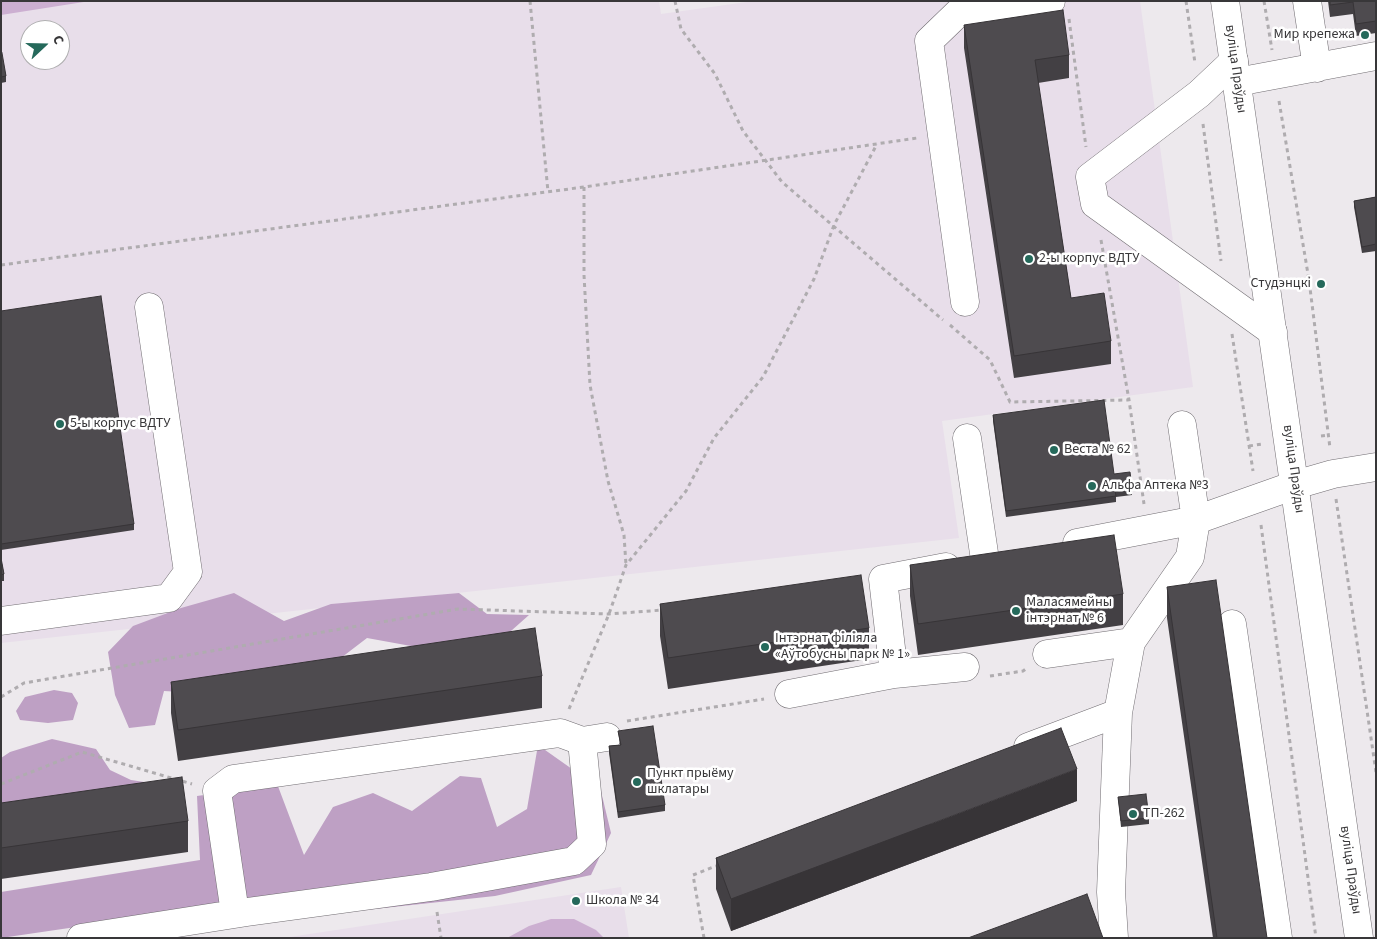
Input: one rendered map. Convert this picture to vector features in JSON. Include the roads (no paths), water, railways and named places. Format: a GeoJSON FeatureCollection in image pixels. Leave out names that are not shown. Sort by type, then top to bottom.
{"type":"FeatureCollection","features":[{"type":"Feature","properties":{"kind":"main road","name":"вуліца Праўды"},"geometry":{"type":"LineString","coordinates":[[1225,1],[1359,938]]}},
{"type":"Feature","properties":{"kind":"main road"},"geometry":{"type":"LineString","coordinates":[[1307,1],[1317,68]]}},
{"type":"Feature","properties":{"kind":"main road"},"geometry":{"type":"LineString","coordinates":[[965,302],[930,41],[958,13],[1059,6]]}},
{"type":"Feature","properties":{"kind":"main road"},"geometry":{"type":"LineString","coordinates":[[1273,332],[1095,204],[1090,177],[1199,94],[1236,72],[1275,74],[1376,56]]}},
{"type":"Feature","properties":{"kind":"main road"},"geometry":{"type":"LineString","coordinates":[[1,621],[169,598],[188,572],[149,308]]}},
{"type":"Feature","properties":{"kind":"main road"},"geometry":{"type":"LineString","coordinates":[[1114,938],[1111,892],[1118,713],[1132,642],[1190,557],[1196,520],[1182,425]]}},
{"type":"Feature","properties":{"kind":"main road"},"geometry":{"type":"LineString","coordinates":[[966,438],[985,560]]}},
{"type":"Feature","properties":{"kind":"main road"},"geometry":{"type":"LineString","coordinates":[[1052,548],[1196,520],[1295,485],[1353,470],[1376,446]]}},
{"type":"Feature","properties":{"kind":"main road"},"geometry":{"type":"LineString","coordinates":[[894,674],[873,581],[1014,555]]}},
{"type":"Feature","properties":{"kind":"main road"},"geometry":{"type":"LineString","coordinates":[[1232,624],[1278,938]]}},
{"type":"Feature","properties":{"kind":"main road"},"geometry":{"type":"LineString","coordinates":[[1048,654],[1132,642]]}},
{"type":"Feature","properties":{"kind":"main road"},"geometry":{"type":"LineString","coordinates":[[789,694],[894,674],[965,667]]}},
{"type":"Feature","properties":{"kind":"main road"},"geometry":{"type":"LineString","coordinates":[[1009,755],[1118,713]]}},
{"type":"Feature","properties":{"kind":"main road"},"geometry":{"type":"LineString","coordinates":[[81,938],[235,913],[432,887],[574,861],[592,844],[583,737],[233,779],[217,791],[235,913]]}},
{"type":"Feature","properties":{"kind":"main road"},"geometry":{"type":"LineString","coordinates":[[1084,902],[1111,892]]}},
{"type":"Feature","properties":{"kind":"place","name":"Мир крепежа"},"geometry":{"type":"Point","coordinates":[1365,35]}},
{"type":"Feature","properties":{"kind":"place","name":"2-ы корпус ВДТУ"},"geometry":{"type":"Point","coordinates":[1029,259]}},
{"type":"Feature","properties":{"kind":"place","name":"Студэнцкі"},"geometry":{"type":"Point","coordinates":[1321,284]}},
{"type":"Feature","properties":{"kind":"place","name":"5-ы корпус ВДТУ"},"geometry":{"type":"Point","coordinates":[60,424]}},
{"type":"Feature","properties":{"kind":"place","name":"Веста № 62"},"geometry":{"type":"Point","coordinates":[1054,450]}},
{"type":"Feature","properties":{"kind":"place","name":"Альфа Аптека №3"},"geometry":{"type":"Point","coordinates":[1092,486]}},
{"type":"Feature","properties":{"kind":"place","name":"Маласямейны інтэрнат № 6"},"geometry":{"type":"Point","coordinates":[1016,611]}},
{"type":"Feature","properties":{"kind":"place","name":"Інтэрнат філіяла «Аўтобусны парк № 1»"},"geometry":{"type":"Point","coordinates":[765,647]}},
{"type":"Feature","properties":{"kind":"place","name":"Пункт прыёму шклатары"},"geometry":{"type":"Point","coordinates":[637,782]}},
{"type":"Feature","properties":{"kind":"place","name":"ТП-262"},"geometry":{"type":"Point","coordinates":[1133,814]}},
{"type":"Feature","properties":{"kind":"place","name":"Школа № 34"},"geometry":{"type":"Point","coordinates":[576,901]}}]}
